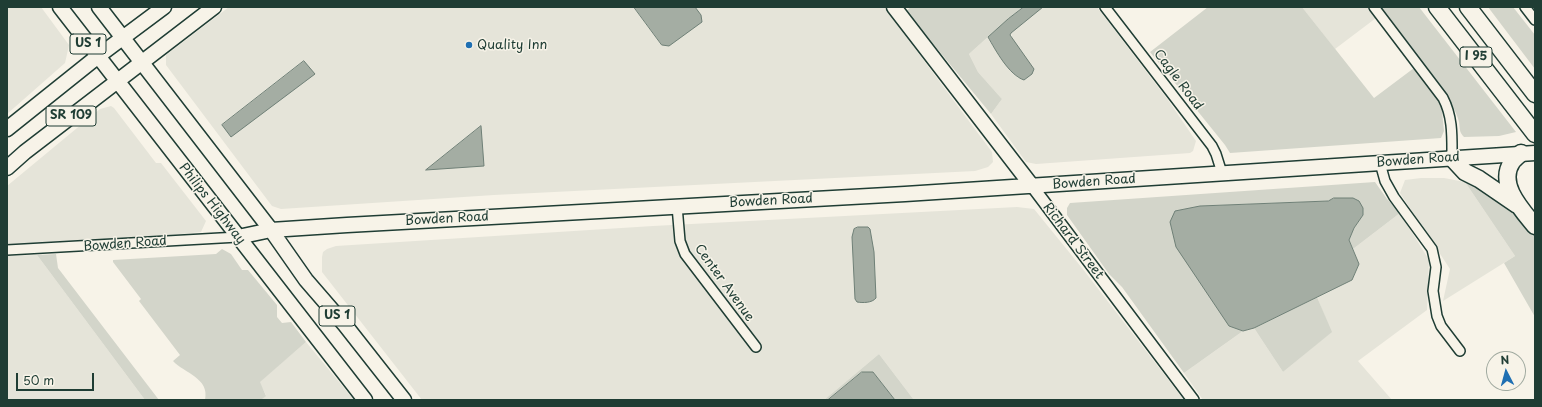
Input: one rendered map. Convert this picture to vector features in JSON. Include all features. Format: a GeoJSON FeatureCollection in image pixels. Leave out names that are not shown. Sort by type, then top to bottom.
{"type":"FeatureCollection","features":[{"type":"Feature","properties":{"kind":"highway","name":"I 95"},"geometry":{"type":"LineString","coordinates":[[1437,7],[1535,134]]}},
{"type":"Feature","properties":{"kind":"highway","name":"I 95"},"geometry":{"type":"LineString","coordinates":[[1468,7],[1535,94]]}},
{"type":"Feature","properties":{"kind":"highway"},"geometry":{"type":"LineString","coordinates":[[1528,153],[1511,162],[1508,173],[1508,183],[1520,207],[1535,226]]}},
{"type":"Feature","properties":{"kind":"highway"},"geometry":{"type":"LineString","coordinates":[[1452,158],[1465,172],[1479,179],[1520,207]]}},
{"type":"Feature","properties":{"kind":"main road","name":"Philips Highway"},"geometry":{"type":"LineString","coordinates":[[60,7],[97,57],[117,80],[365,400]]}},
{"type":"Feature","properties":{"kind":"main road","name":"US 1"},"geometry":{"type":"LineString","coordinates":[[99,7],[271,230],[306,280],[345,325],[404,400]]}},
{"type":"Feature","properties":{"kind":"main road","name":"SR 109"},"geometry":{"type":"LineString","coordinates":[[7,129],[97,57],[164,7]]}},
{"type":"Feature","properties":{"kind":"main road","name":"SR 109"},"geometry":{"type":"LineString","coordinates":[[7,168],[25,152],[117,80],[214,7]]}},
{"type":"Feature","properties":{"kind":"main road","name":"Richard Street"},"geometry":{"type":"LineString","coordinates":[[894,7],[1032,186]]}},
{"type":"Feature","properties":{"kind":"main road","name":"Bowden Road"},"geometry":{"type":"LineString","coordinates":[[238,237],[271,230],[483,216],[1032,186],[1528,153]]}},
{"type":"Feature","properties":{"kind":"street","name":"Cagle Road"},"geometry":{"type":"LineString","coordinates":[[1106,7],[1212,146],[1222,173]]}},
{"type":"Feature","properties":{"kind":"street"},"geometry":{"type":"LineString","coordinates":[[1374,7],[1443,98],[1448,108],[1452,133],[1452,158]]}},
{"type":"Feature","properties":{"kind":"street"},"geometry":{"type":"LineString","coordinates":[[1525,7],[1535,20]]}},
{"type":"Feature","properties":{"kind":"street"},"geometry":{"type":"LineString","coordinates":[[1380,163],[1385,181],[1394,197],[1432,249],[1436,267],[1433,291],[1437,316],[1441,326],[1460,351]]}},
{"type":"Feature","properties":{"kind":"street","name":"Richard Street"},"geometry":{"type":"LineString","coordinates":[[1032,186],[1193,400]]}},
{"type":"Feature","properties":{"kind":"street","name":"Center Avenue"},"geometry":{"type":"LineString","coordinates":[[677,206],[680,241],[685,254],[756,348]]}},
{"type":"Feature","properties":{"kind":"street","name":"Bowden Road"},"geometry":{"type":"LineString","coordinates":[[7,250],[238,237]]}},
{"type":"Feature","properties":{"kind":"shaded area"},"geometry":{"type":"Polygon","coordinates":[[[7,7],[41,7],[69,45],[65,63],[7,114],[7,7]]]}},
{"type":"Feature","properties":{"kind":"shaded area"},"geometry":{"type":"Polygon","coordinates":[[[229,7],[884,7],[992,152],[993,162],[988,167],[975,171],[494,195],[281,209],[272,206],[166,65],[166,55],[229,7]]]}},
{"type":"Feature","properties":{"kind":"shaded area"},"geometry":{"type":"Polygon","coordinates":[[[634,7],[695,7],[701,15],[702,22],[669,46],[662,45],[634,7]]]}},
{"type":"Feature","properties":{"kind":"shaded area"},"geometry":{"type":"Polygon","coordinates":[[[911,7],[1024,7],[1008,19],[969,54],[978,72],[1002,99],[991,114],[906,11],[911,7]]]}},
{"type":"Feature","properties":{"kind":"shaded area"},"geometry":{"type":"Polygon","coordinates":[[[1024,7],[1043,7],[1010,35],[1034,69],[1032,74],[1024,80],[1008,68],[988,37],[1024,7]]]}},
{"type":"Feature","properties":{"kind":"shaded area"},"geometry":{"type":"Polygon","coordinates":[[[1043,7],[1097,7],[1168,100],[1196,141],[1193,151],[1190,153],[1036,164],[1026,162],[991,114],[1002,99],[978,72],[969,54],[988,37],[999,56],[1018,78],[1011,32],[1043,7]]]}},
{"type":"Feature","properties":{"kind":"shaded area"},"geometry":{"type":"Polygon","coordinates":[[[1208,7],[1302,7],[1374,98],[1414,68],[1441,103],[1444,131],[1441,138],[1230,153],[1150,52],[1208,7]]]}},
{"type":"Feature","properties":{"kind":"shaded area"},"geometry":{"type":"Polygon","coordinates":[[[1302,7],[1367,7],[1376,18],[1335,49],[1302,7]]]}},
{"type":"Feature","properties":{"kind":"shaded area"},"geometry":{"type":"Polygon","coordinates":[[[1378,7],[1419,7],[1516,132],[1499,136],[1464,137],[1460,132],[1456,112],[1447,97],[1378,7]]]}},
{"type":"Feature","properties":{"kind":"shaded area"},"geometry":{"type":"Polygon","coordinates":[[[1488,7],[1513,7],[1535,35],[1535,69],[1488,7]]]}},
{"type":"Feature","properties":{"kind":"shaded area"},"geometry":{"type":"Polygon","coordinates":[[[304,61],[315,74],[231,137],[222,125],[304,61]]]}},
{"type":"Feature","properties":{"kind":"shaded area"},"geometry":{"type":"Polygon","coordinates":[[[111,106],[156,163],[161,163],[206,221],[201,232],[150,237],[7,245],[7,186],[100,109],[111,106]]]}},
{"type":"Feature","properties":{"kind":"shaded area"},"geometry":{"type":"Polygon","coordinates":[[[481,126],[484,166],[426,170],[481,126]]]}},
{"type":"Feature","properties":{"kind":"shaded area"},"geometry":{"type":"Polygon","coordinates":[[[1444,178],[1465,182],[1515,256],[1443,301],[1450,269],[1400,193],[1405,180],[1444,178]]]}},
{"type":"Feature","properties":{"kind":"shaded area"},"geometry":{"type":"Polygon","coordinates":[[[1375,182],[1387,199],[1400,213],[1353,249],[1349,240],[1354,228],[1363,215],[1363,208],[1334,198],[1328,201],[1200,206],[1229,326],[1243,331],[1184,373],[1122,287],[1109,274],[1067,215],[1067,208],[1070,203],[1375,182]]]}},
{"type":"Feature","properties":{"kind":"shaded area"},"geometry":{"type":"Polygon","coordinates":[[[1465,182],[1474,185],[1503,203],[1535,234],[1535,317],[1504,263],[1515,256],[1465,182]]]}},
{"type":"Feature","properties":{"kind":"shaded area"},"geometry":{"type":"Polygon","coordinates":[[[1334,198],[1353,198],[1359,201],[1363,208],[1363,215],[1354,228],[1349,240],[1359,264],[1352,280],[1254,328],[1243,331],[1229,326],[1176,247],[1170,222],[1175,211],[1200,206],[1328,201],[1334,198]]]}},
{"type":"Feature","properties":{"kind":"shaded area"},"geometry":{"type":"Polygon","coordinates":[[[1017,207],[1034,209],[1082,268],[1184,400],[914,400],[879,354],[824,400],[422,400],[322,272],[323,252],[336,246],[653,226],[1017,207]]]}},
{"type":"Feature","properties":{"kind":"shaded area"},"geometry":{"type":"Polygon","coordinates":[[[1400,213],[1429,260],[1427,310],[1358,361],[1392,400],[1203,400],[1184,373],[1243,331],[1254,328],[1283,372],[1331,332],[1317,297],[1352,280],[1359,264],[1353,249],[1400,213]]]}},
{"type":"Feature","properties":{"kind":"shaded area"},"geometry":{"type":"Polygon","coordinates":[[[858,227],[868,227],[870,229],[874,252],[876,298],[867,302],[857,302],[855,299],[852,237],[854,229],[858,227]]]}},
{"type":"Feature","properties":{"kind":"shaded area"},"geometry":{"type":"Polygon","coordinates":[[[222,249],[231,254],[242,270],[248,270],[277,305],[277,317],[282,323],[291,322],[306,342],[260,382],[266,396],[261,400],[205,400],[206,392],[204,386],[200,381],[173,361],[180,355],[139,301],[141,299],[113,262],[113,260],[216,254],[222,249]]]}},
{"type":"Feature","properties":{"kind":"shaded area"},"geometry":{"type":"Polygon","coordinates":[[[56,254],[58,268],[159,400],[145,400],[37,255],[56,254]]]}},
{"type":"Feature","properties":{"kind":"shaded area"},"geometry":{"type":"Polygon","coordinates":[[[37,255],[145,400],[7,400],[7,256],[37,255]]]}},
{"type":"Feature","properties":{"kind":"shaded area"},"geometry":{"type":"Polygon","coordinates":[[[1317,297],[1332,332],[1283,372],[1254,328],[1317,297]]]}},
{"type":"Feature","properties":{"kind":"shaded area"},"geometry":{"type":"Polygon","coordinates":[[[306,342],[354,400],[261,400],[266,395],[259,382],[306,342]]]}},
{"type":"Feature","properties":{"kind":"shaded area"},"geometry":{"type":"Polygon","coordinates":[[[879,354],[914,400],[895,400],[873,372],[862,372],[828,400],[824,400],[879,354]]]}},
{"type":"Feature","properties":{"kind":"shaded area"},"geometry":{"type":"Polygon","coordinates":[[[862,372],[873,372],[895,400],[828,400],[862,372]]]}},
{"type":"Feature","properties":{"kind":"place","name":"Quality Inn"},"geometry":{"type":"Point","coordinates":[469,45]}}]}
